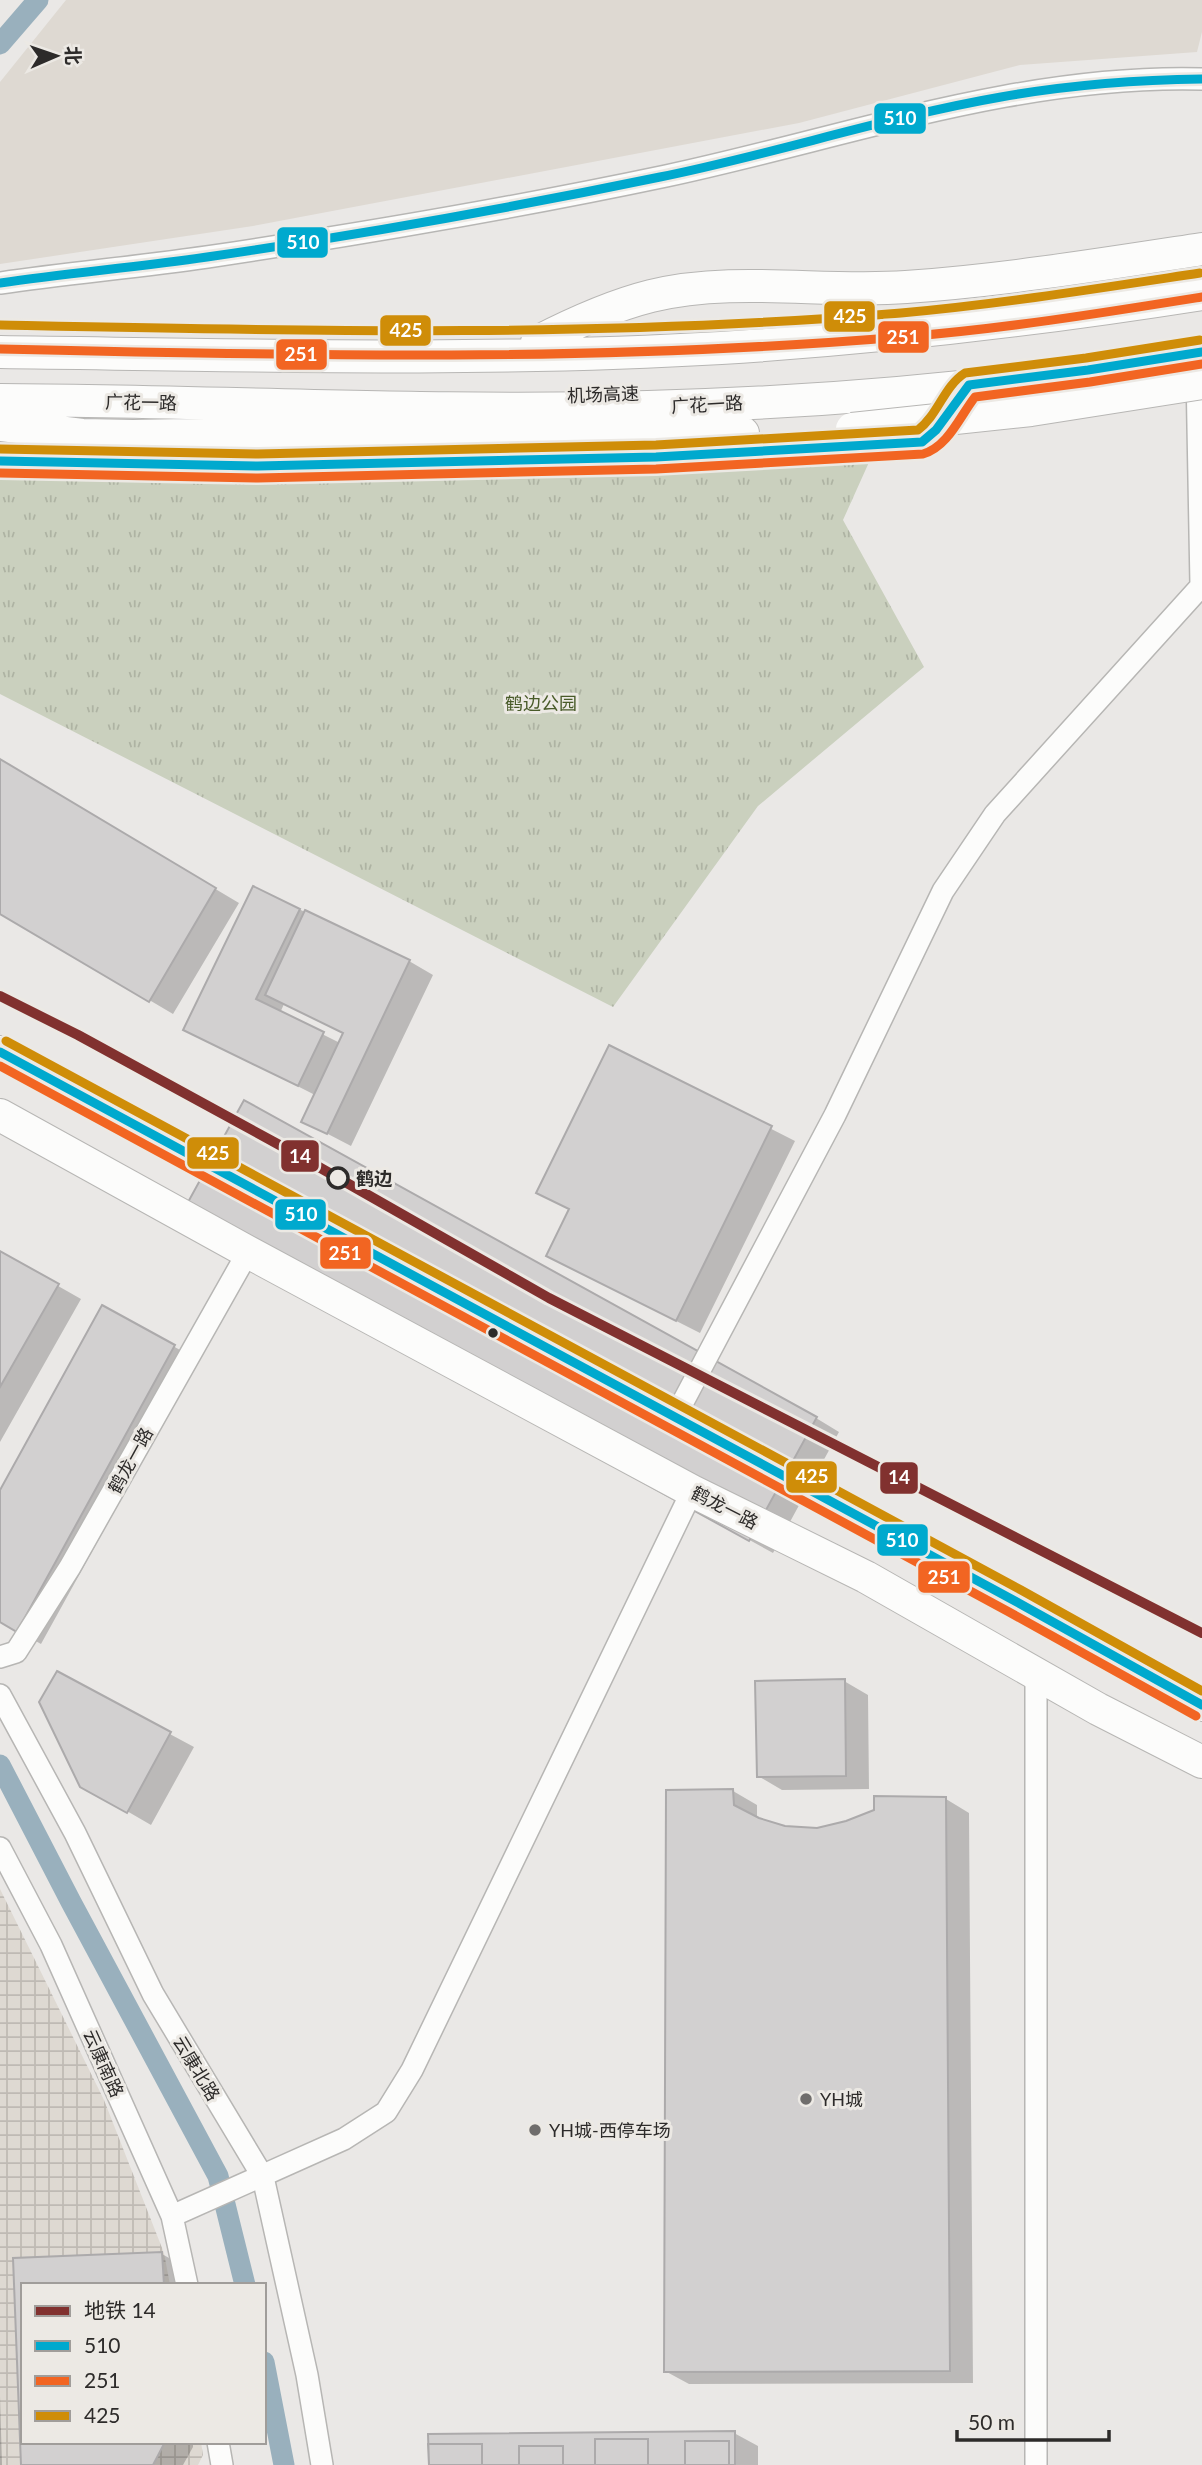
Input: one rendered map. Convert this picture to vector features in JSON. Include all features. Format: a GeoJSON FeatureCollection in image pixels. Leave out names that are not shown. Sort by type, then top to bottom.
{"type":"FeatureCollection","features":[{"type":"Feature","properties":{"kind":"highway"},"geometry":{"type":"LineString","coordinates":[[537,342],[615,306],[653,295],[687,290],[772,286],[858,289],[976,282],[1201,249]]}},
{"type":"Feature","properties":{"kind":"highway"},"geometry":{"type":"LineString","coordinates":[[0,337],[537,342],[671,339],[887,327],[1037,311],[1202,285]]}},
{"type":"Feature","properties":{"kind":"highway"},"geometry":{"type":"LineString","coordinates":[[0,352],[429,356],[705,349],[935,330],[1062,315],[1202,294]]}},
{"type":"Feature","properties":{"kind":"highway"},"geometry":{"type":"LineString","coordinates":[[0,425],[82,435],[132,436],[634,431],[766,433],[852,429],[1031,410],[1201,356]]}},
{"type":"Feature","properties":{"kind":"highway","name":"广花一路"},"geometry":{"type":"LineString","coordinates":[[0,400],[345,406],[636,407],[794,400],[969,385],[1201,356]]}},
{"type":"Feature","properties":{"kind":"highway","name":"机场高速"},"geometry":{"type":"LineString","coordinates":[[0,393],[412,398],[657,392],[1201,356]]}},
{"type":"Feature","properties":{"kind":"highway"},"geometry":{"type":"LineString","coordinates":[[0,461],[258,466],[656,457],[922,442],[932,436],[956,398],[969,385]]}},
{"type":"Feature","properties":{"kind":"highway"},"geometry":{"type":"LineString","coordinates":[[0,1052],[1202,1705]]}},
{"type":"Feature","properties":{"kind":"highway","name":"鹤龙一路"},"geometry":{"type":"LineString","coordinates":[[0,1115],[692,1491],[866,1577],[1149,1737],[1202,1762]]}},
{"type":"Feature","properties":{"kind":"street"},"geometry":{"type":"LineString","coordinates":[[0,283],[206,257],[481,213],[666,176],[887,121],[1018,93],[1120,81],[1202,79]]}},
{"type":"Feature","properties":{"kind":"street"},"geometry":{"type":"LineString","coordinates":[[675,1417],[835,1115],[943,891],[995,814],[1202,585],[1201,356]]}},
{"type":"Feature","properties":{"kind":"street","name":"鹤龙一路"},"geometry":{"type":"LineString","coordinates":[[0,1657],[16,1652],[61,1583],[248,1252]]}},
{"type":"Feature","properties":{"kind":"street"},"geometry":{"type":"LineString","coordinates":[[173,2216],[344,2139],[386,2112],[412,2070],[692,1491]]}},
{"type":"Feature","properties":{"kind":"street"},"geometry":{"type":"LineString","coordinates":[[1036,1673],[1036,2465]]}},
{"type":"Feature","properties":{"kind":"street","name":"云康北路"},"geometry":{"type":"LineString","coordinates":[[0,1695],[75,1833],[153,1994],[263,2176],[307,2375],[322,2465]]}},
{"type":"Feature","properties":{"kind":"street","name":"云康南路"},"geometry":{"type":"LineString","coordinates":[[0,1848],[51,1945],[173,2216],[187,2283]]}},
{"type":"Feature","properties":{"kind":"street"},"geometry":{"type":"LineString","coordinates":[[218,2444],[222,2465]]}},
{"type":"Feature","properties":{"kind":"shaded area"},"geometry":{"type":"Polygon","coordinates":[[[66,0],[1202,0],[1202,32],[1197,52],[1020,65],[799,123],[253,226],[0,264],[0,82],[66,0]]]}},
{"type":"Feature","properties":{"kind":"shaded area"},"geometry":{"type":"Polygon","coordinates":[[[0,1889],[104,2100],[164,2253],[170,2283],[21,2283],[21,2444],[201,2444],[203,2455],[198,2465],[0,2465],[0,1889]]]}},
{"type":"Feature","properties":{"kind":"green space","name":"鹤边公园"},"geometry":{"type":"Polygon","coordinates":[[[0,442],[226,456],[246,482],[870,460],[843,520],[924,667],[758,806],[613,1007],[0,694],[0,442]]]}},
{"type":"Feature","properties":{"kind":"building"},"geometry":{"type":"Polygon","coordinates":[[[0,759],[216,888],[149,1002],[0,914],[0,759]]]}},
{"type":"Feature","properties":{"kind":"building"},"geometry":{"type":"Polygon","coordinates":[[[253,886],[300,909],[256,999],[324,1032],[298,1086],[183,1030],[253,886]]]}},
{"type":"Feature","properties":{"kind":"building"},"geometry":{"type":"Polygon","coordinates":[[[305,910],[410,960],[327,1134],[301,1122],[343,1033],[265,995],[305,910]]]}},
{"type":"Feature","properties":{"kind":"building"},"geometry":{"type":"Polygon","coordinates":[[[609,1045],[772,1126],[676,1321],[546,1256],[569,1209],[536,1193],[609,1045]]]}},
{"type":"Feature","properties":{"kind":"building"},"geometry":{"type":"Polygon","coordinates":[[[244,1100],[817,1417],[749,1541],[176,1224],[244,1100]]]}},
{"type":"Feature","properties":{"kind":"building"},"geometry":{"type":"Polygon","coordinates":[[[0,1251],[59,1284],[0,1387],[0,1251]]]}},
{"type":"Feature","properties":{"kind":"building"},"geometry":{"type":"Polygon","coordinates":[[[102,1305],[175,1345],[17,1632],[0,1622],[0,1490],[102,1305]]]}},
{"type":"Feature","properties":{"kind":"building"},"geometry":{"type":"Polygon","coordinates":[[[57,1671],[171,1732],[127,1813],[80,1787],[39,1702],[57,1671]]]}},
{"type":"Feature","properties":{"kind":"building"},"geometry":{"type":"Polygon","coordinates":[[[845,1679],[846,1776],[757,1777],[755,1681],[845,1679]]]}},
{"type":"Feature","properties":{"kind":"building","name":"YH城"},"geometry":{"type":"Polygon","coordinates":[[[733,1789],[734,1805],[759,1818],[785,1826],[817,1828],[874,1810],[874,1796],[946,1797],[950,2371],[664,2372],[666,1790],[733,1789]]]}},
{"type":"Feature","properties":{"kind":"building"},"geometry":{"type":"Polygon","coordinates":[[[162,2252],[164,2283],[21,2283],[21,2444],[164,2444],[153,2465],[21,2465],[13,2258],[162,2252]]]}},
{"type":"Feature","properties":{"kind":"building"},"geometry":{"type":"Polygon","coordinates":[[[735,2431],[735,2465],[429,2465],[428,2434],[735,2431]]]}},
{"type":"Feature","properties":{"kind":"building"},"geometry":{"type":"Polygon","coordinates":[[[595,2439],[648,2439],[648,2465],[595,2465],[595,2439]]]}},
{"type":"Feature","properties":{"kind":"building"},"geometry":{"type":"Polygon","coordinates":[[[685,2441],[729,2441],[729,2465],[685,2465],[685,2441]]]}},
{"type":"Feature","properties":{"kind":"building"},"geometry":{"type":"Polygon","coordinates":[[[428,2444],[482,2444],[482,2465],[429,2465],[428,2444]]]}},
{"type":"Feature","properties":{"kind":"building"},"geometry":{"type":"Polygon","coordinates":[[[519,2446],[563,2446],[563,2465],[519,2465],[519,2446]]]}},
{"type":"Feature","properties":{"kind":"waterway"},"geometry":{"type":"LineString","coordinates":[[0,44],[38,0]]}},
{"type":"Feature","properties":{"kind":"waterway"},"geometry":{"type":"LineString","coordinates":[[0,1765],[218,2176],[245,2283]]}},
{"type":"Feature","properties":{"kind":"waterway"},"geometry":{"type":"LineString","coordinates":[[266,2372],[284,2465]]}},
{"type":"Feature","properties":{"kind":"metro line","name":"14"},"geometry":{"type":"LineString","coordinates":[[0,996],[78,1035],[296,1154],[549,1298],[1202,1633]]}},
{"type":"Feature","properties":{"kind":"transit line","name":"510"},"geometry":{"type":"LineString","coordinates":[[0,283],[207,257],[491,210],[703,168],[915,115],[1001,97],[1101,84],[1202,79]]}},
{"type":"Feature","properties":{"kind":"transit line","name":"425"},"geometry":{"type":"LineString","coordinates":[[0,325],[450,331],[676,326],[901,313],[1200,273]]}},
{"type":"Feature","properties":{"kind":"transit line","name":"251"},"geometry":{"type":"LineString","coordinates":[[0,349],[339,355],[564,354],[677,350],[940,334],[1202,297]]}},
{"type":"Feature","properties":{"kind":"transit line","name":"425"},"geometry":{"type":"LineString","coordinates":[[0,449],[258,454],[656,445],[918,430],[931,417],[952,385],[965,373],[1200,340]]}},
{"type":"Feature","properties":{"kind":"transit line","name":"510"},"geometry":{"type":"LineString","coordinates":[[0,461],[258,466],[656,457],[922,442],[936,430],[969,385],[1202,352]]}},
{"type":"Feature","properties":{"kind":"transit line","name":"251"},"geometry":{"type":"LineString","coordinates":[[0,473],[258,478],[656,469],[923,454],[940,445],[975,397],[1202,364]]}},
{"type":"Feature","properties":{"kind":"transit line","name":"425"},"geometry":{"type":"LineString","coordinates":[[6,1041],[1021,1590],[1202,1691]]}},
{"type":"Feature","properties":{"kind":"transit line","name":"510"},"geometry":{"type":"LineString","coordinates":[[0,1052],[1015,1601],[1202,1705]]}},
{"type":"Feature","properties":{"kind":"transit line","name":"251"},"geometry":{"type":"LineString","coordinates":[[0,1066],[1196,1716]]}},
{"type":"Feature","properties":{"kind":"place","name":"鹤边"},"geometry":{"type":"Point","coordinates":[338,1178]}},
{"type":"Feature","properties":{"kind":"place","name":"YH城"},"geometry":{"type":"Point","coordinates":[806,2099]}},
{"type":"Feature","properties":{"kind":"place","name":"YH城-西停车场"},"geometry":{"type":"Point","coordinates":[535,2130]}}]}
